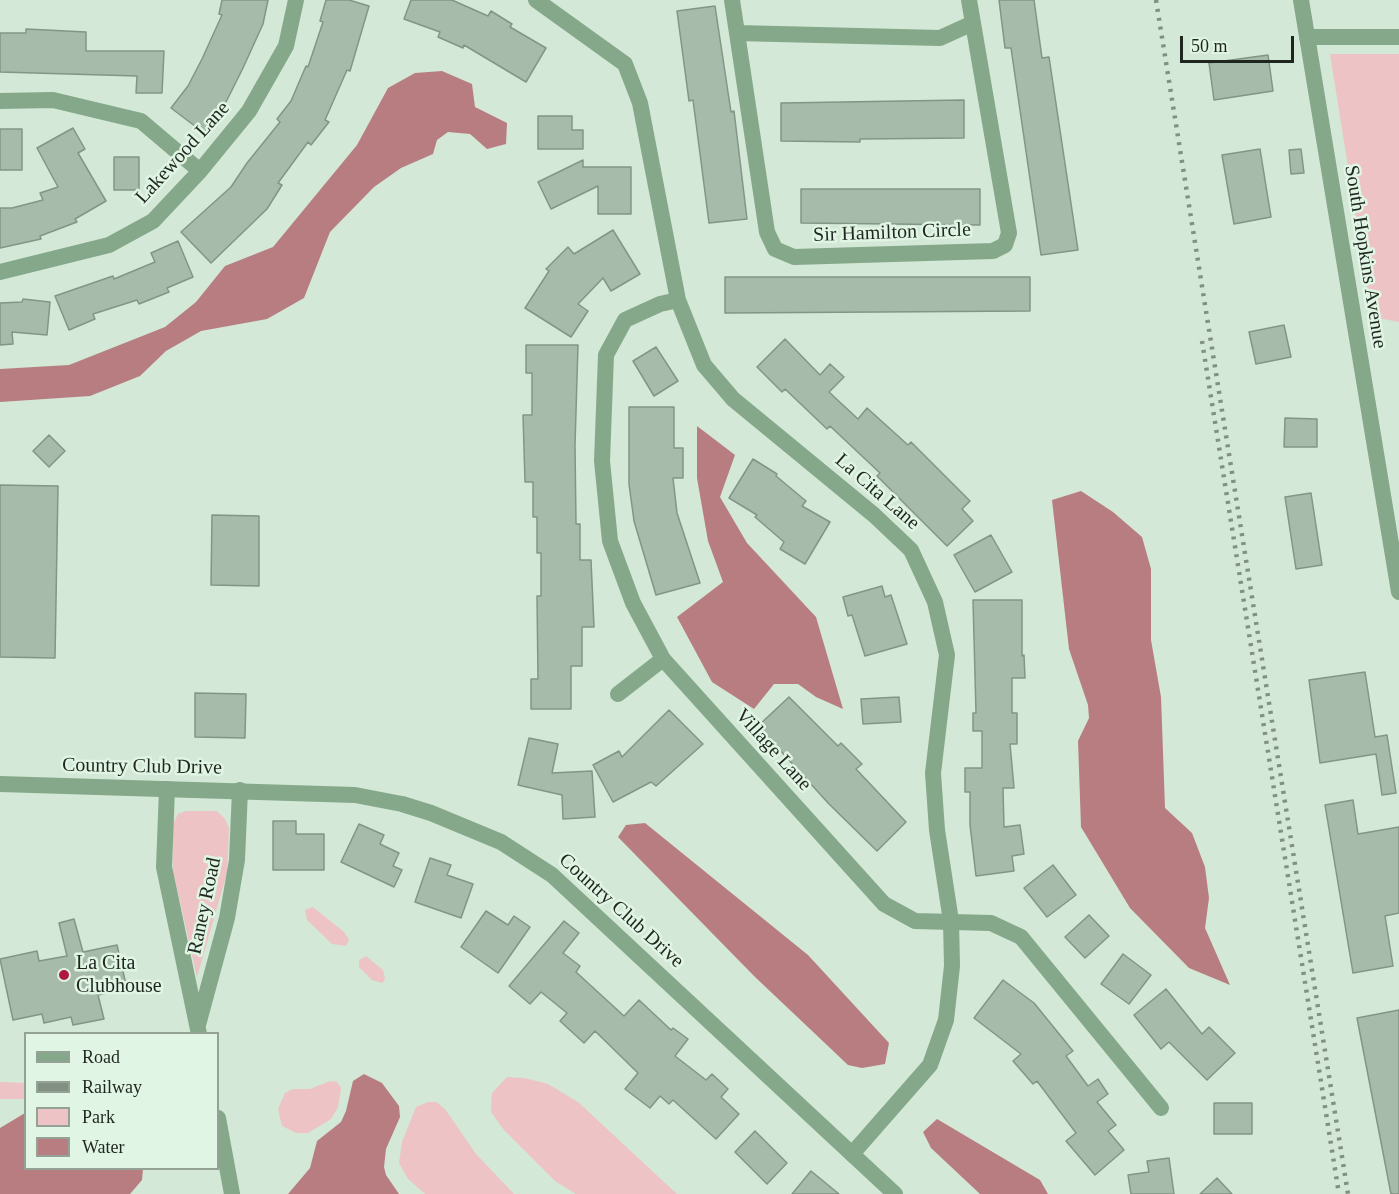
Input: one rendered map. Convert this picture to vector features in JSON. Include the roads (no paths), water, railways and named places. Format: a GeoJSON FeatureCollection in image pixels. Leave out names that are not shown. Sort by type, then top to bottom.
{"type":"FeatureCollection","features":[{"type":"Feature","properties":{"kind":"street","name":"Lakewood Lane"},"geometry":{"type":"LineString","coordinates":[[0,272],[109,245],[153,221],[200,171],[249,111],[286,46],[296,0]]}},
{"type":"Feature","properties":{"kind":"street","name":"La Cita Lane"},"geometry":{"type":"LineString","coordinates":[[536,0],[625,64],[640,103],[678,300],[704,365],[733,399],[874,515],[911,550],[934,602],[947,655],[933,773],[937,830],[951,921],[952,966],[946,1020],[930,1065],[852,1154]]}},
{"type":"Feature","properties":{"kind":"street","name":"Sir Hamilton Circle"},"geometry":{"type":"LineString","coordinates":[[732,0],[767,232],[775,249],[794,257],[993,251],[1005,245],[1009,233],[969,0]]}},
{"type":"Feature","properties":{"kind":"street","name":"South Hopkins Avenue"},"geometry":{"type":"LineString","coordinates":[[1301,0],[1399,592]]}},
{"type":"Feature","properties":{"kind":"street"},"geometry":{"type":"LineString","coordinates":[[737,33],[940,38],[973,23]]}},
{"type":"Feature","properties":{"kind":"street"},"geometry":{"type":"LineString","coordinates":[[1306,37],[1399,37]]}},
{"type":"Feature","properties":{"kind":"street"},"geometry":{"type":"LineString","coordinates":[[0,101],[53,100],[141,121],[200,171]]}},
{"type":"Feature","properties":{"kind":"street","name":"Village Lane"},"geometry":{"type":"LineString","coordinates":[[678,300],[660,304],[625,320],[606,355],[602,461],[610,541],[633,603],[663,658],[884,904],[915,921],[991,923],[1021,937],[1161,1108]]}},
{"type":"Feature","properties":{"kind":"street"},"geometry":{"type":"LineString","coordinates":[[618,694],[663,658]]}},
{"type":"Feature","properties":{"kind":"street","name":"Country Club Drive"},"geometry":{"type":"LineString","coordinates":[[0,784],[355,795],[402,804],[501,842],[552,875],[895,1194]]}},
{"type":"Feature","properties":{"kind":"street","name":"Raney Road"},"geometry":{"type":"LineString","coordinates":[[167,789],[164,867],[198,1031]]}},
{"type":"Feature","properties":{"kind":"street","name":"Raney Road"},"geometry":{"type":"LineString","coordinates":[[198,1031],[227,918],[237,860],[240,790]]}},
{"type":"Feature","properties":{"kind":"street"},"geometry":{"type":"LineString","coordinates":[[219,1123],[232,1194]]}},
{"type":"Feature","properties":{"kind":"water"},"geometry":{"type":"Polygon","coordinates":[[[442,71],[472,84],[475,107],[507,123],[506,144],[487,149],[470,134],[448,132],[437,140],[433,154],[401,168],[374,187],[330,232],[304,298],[267,319],[201,331],[166,351],[140,376],[90,396],[0,402],[0,369],[69,365],[165,327],[196,302],[225,266],[273,247],[357,145],[388,88],[415,73],[442,71]]]}},
{"type":"Feature","properties":{"kind":"water"},"geometry":{"type":"Polygon","coordinates":[[[697,426],[735,455],[720,497],[747,543],[816,617],[843,709],[816,697],[798,684],[774,684],[754,709],[712,682],[677,617],[723,582],[708,541],[697,478],[697,426]]]}},
{"type":"Feature","properties":{"kind":"water"},"geometry":{"type":"Polygon","coordinates":[[[1081,491],[1113,512],[1142,537],[1151,569],[1151,640],[1161,697],[1165,808],[1192,833],[1205,867],[1209,898],[1205,928],[1230,985],[1189,968],[1130,908],[1081,827],[1078,741],[1089,718],[1088,705],[1069,649],[1052,500],[1081,491]]]}},
{"type":"Feature","properties":{"kind":"water"},"geometry":{"type":"Polygon","coordinates":[[[645,823],[808,955],[889,1043],[885,1064],[862,1068],[848,1065],[754,976],[618,837],[626,825],[645,823]]]}},
{"type":"Feature","properties":{"kind":"water"},"geometry":{"type":"Polygon","coordinates":[[[364,1074],[382,1083],[399,1106],[400,1117],[386,1149],[384,1167],[386,1175],[399,1194],[288,1194],[310,1168],[317,1141],[341,1122],[353,1081],[364,1074]]]}},
{"type":"Feature","properties":{"kind":"water"},"geometry":{"type":"Polygon","coordinates":[[[24,1114],[24,1170],[143,1170],[142,1180],[130,1194],[0,1194],[0,1128],[24,1114]]]}},
{"type":"Feature","properties":{"kind":"water"},"geometry":{"type":"Polygon","coordinates":[[[937,1119],[1040,1180],[1048,1194],[980,1194],[931,1148],[923,1132],[937,1119]]]}},
{"type":"Feature","properties":{"kind":"railway"},"geometry":{"type":"LineString","coordinates":[[1156,0],[1348,1194]]}},
{"type":"Feature","properties":{"kind":"railway"},"geometry":{"type":"LineString","coordinates":[[1202,341],[1339,1194]]}},
{"type":"Feature","properties":{"kind":"place","name":"La Cita Clubhouse"},"geometry":{"type":"Point","coordinates":[64,975]}}]}
